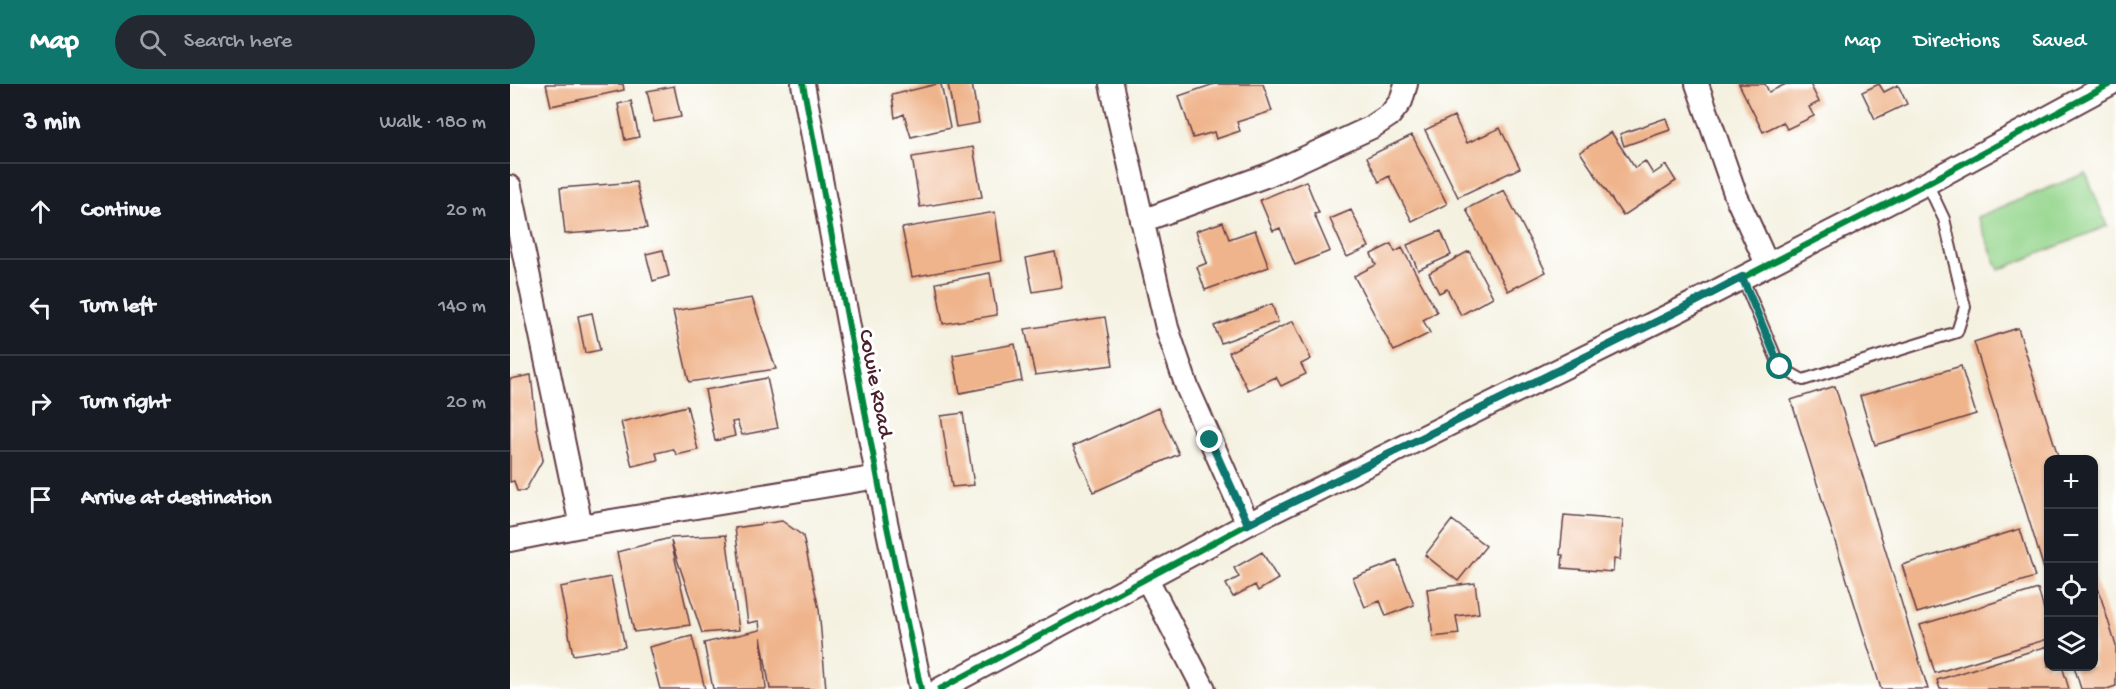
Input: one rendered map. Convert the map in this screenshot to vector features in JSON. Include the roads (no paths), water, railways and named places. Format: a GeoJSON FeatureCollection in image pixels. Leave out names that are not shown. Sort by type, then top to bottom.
{"type":"FeatureCollection","features":[{"type":"Feature","properties":{"kind":"street","name":"Cowie Road"},"geometry":{"type":"LineString","coordinates":[[803,84],[921,689]]}},
{"type":"Feature","properties":{"kind":"street"},"geometry":{"type":"LineString","coordinates":[[1111,84],[1167,328],[1187,387],[1248,524]]}},
{"type":"Feature","properties":{"kind":"street"},"geometry":{"type":"LineString","coordinates":[[1142,221],[1268,175],[1372,127],[1390,115],[1401,100],[1406,84]]}},
{"type":"Feature","properties":{"kind":"street"},"geometry":{"type":"LineString","coordinates":[[1697,84],[1736,196],[1767,264]]}},
{"type":"Feature","properties":{"kind":"street"},"geometry":{"type":"LineString","coordinates":[[940,689],[1248,524],[1672,314],[1927,183],[2110,84]]}},
{"type":"Feature","properties":{"kind":"street"},"geometry":{"type":"LineString","coordinates":[[510,187],[581,526]]}},
{"type":"Feature","properties":{"kind":"street"},"geometry":{"type":"LineString","coordinates":[[510,540],[581,526],[878,477]]}},
{"type":"Feature","properties":{"kind":"street"},"geometry":{"type":"LineString","coordinates":[[1147,579],[1204,689]]}},
{"type":"Feature","properties":{"kind":"lane"},"geometry":{"type":"LineString","coordinates":[[1742,277],[1780,367],[1803,380],[1958,332],[1965,307],[1944,219],[1927,183]]}}]}
